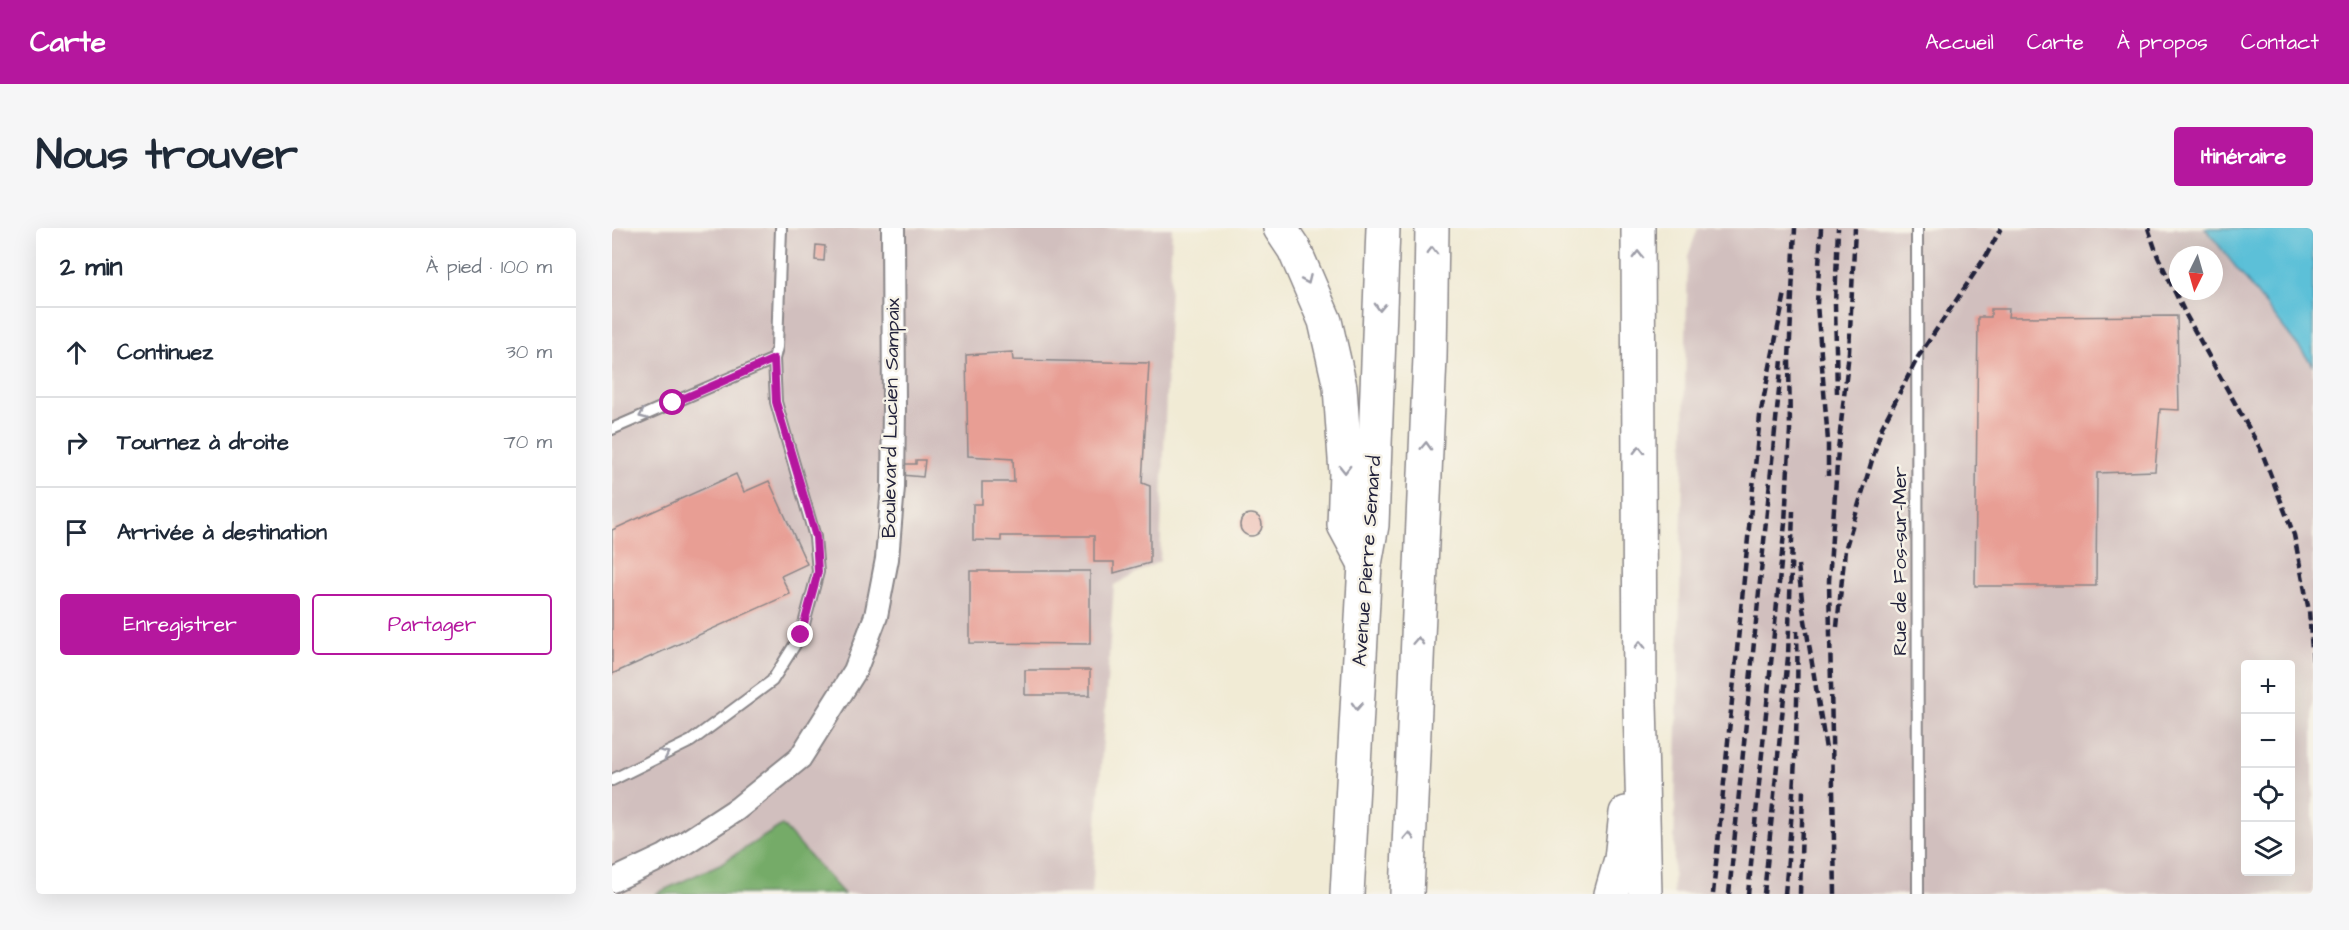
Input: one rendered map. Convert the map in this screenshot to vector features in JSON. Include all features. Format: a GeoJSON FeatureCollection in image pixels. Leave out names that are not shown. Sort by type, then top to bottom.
{"type":"FeatureCollection","features":[{"type":"Feature","properties":{"kind":"highway"},"geometry":{"type":"LineString","coordinates":[[1280,228],[1294,249],[1325,321],[1340,387],[1346,473],[1344,525],[1365,564]]}},
{"type":"Feature","properties":{"kind":"highway","name":"Avenue Pierre Semard"},"geometry":{"type":"LineString","coordinates":[[1347,894],[1365,564],[1372,525],[1383,228]]}},
{"type":"Feature","properties":{"kind":"highway"},"geometry":{"type":"LineString","coordinates":[[1407,894],[1429,381],[1432,228]]}},
{"type":"Feature","properties":{"kind":"highway"},"geometry":{"type":"LineString","coordinates":[[1638,228],[1640,704],[1645,894]]}},
{"type":"Feature","properties":{"kind":"highway"},"geometry":{"type":"LineString","coordinates":[[1611,894],[1621,859],[1640,704]]}},
{"type":"Feature","properties":{"kind":"street","name":"Boulevard Lucien Sampaix"},"geometry":{"type":"LineString","coordinates":[[612,880],[665,856],[737,809],[800,758],[855,671],[876,616],[887,559],[894,442],[893,228]]}},
{"type":"Feature","properties":{"kind":"lane"},"geometry":{"type":"LineString","coordinates":[[612,780],[691,741],[772,681],[801,635],[818,572],[816,537],[776,402],[774,359],[777,347],[780,228]]}},
{"type":"Feature","properties":{"kind":"lane","name":"Rue de Fos-sur-Mer"},"geometry":{"type":"LineString","coordinates":[[1917,228],[1918,894]]}},
{"type":"Feature","properties":{"kind":"lane"},"geometry":{"type":"LineString","coordinates":[[612,429],[774,359]]}},
{"type":"Feature","properties":{"kind":"shaded area"},"geometry":{"type":"Polygon","coordinates":[[[612,228],[1172,228],[1160,561],[1114,585],[1092,894],[844,894],[782,825],[720,864],[655,894],[612,894],[612,228]]]}},
{"type":"Feature","properties":{"kind":"shaded area"},"geometry":{"type":"Polygon","coordinates":[[[1698,228],[2205,228],[2219,246],[2169,246],[2169,300],[2223,300],[2223,251],[2313,365],[2313,894],[1673,894],[1688,256],[1698,228]]]}},
{"type":"Feature","properties":{"kind":"green space"},"geometry":{"type":"Polygon","coordinates":[[[782,825],[844,894],[655,894],[720,864],[782,825]]]}},
{"type":"Feature","properties":{"kind":"water"},"geometry":{"type":"Polygon","coordinates":[[[2205,228],[2313,228],[2313,365],[2223,251],[2223,246],[2219,246],[2205,228]]]}},
{"type":"Feature","properties":{"kind":"building"},"geometry":{"type":"Polygon","coordinates":[[[816,245],[825,246],[824,261],[815,260],[816,245]]]}},
{"type":"Feature","properties":{"kind":"building"},"geometry":{"type":"Polygon","coordinates":[[[1991,309],[2009,309],[2008,317],[2177,316],[2179,410],[2160,409],[2155,471],[2097,473],[2096,586],[1975,586],[1978,317],[1991,317],[1991,309]]]}},
{"type":"Feature","properties":{"kind":"building"},"geometry":{"type":"Polygon","coordinates":[[[1012,352],[1013,360],[1149,363],[1142,483],[1150,486],[1150,563],[1114,573],[1114,562],[1094,562],[1094,536],[1001,536],[1001,541],[973,540],[973,504],[982,504],[982,482],[1014,482],[1013,459],[968,456],[966,355],[1012,352]]]}},
{"type":"Feature","properties":{"kind":"building"},"geometry":{"type":"Polygon","coordinates":[[[916,460],[925,460],[923,477],[902,475],[903,464],[916,464],[916,460]]]}},
{"type":"Feature","properties":{"kind":"building"},"geometry":{"type":"Polygon","coordinates":[[[736,474],[744,492],[769,481],[807,564],[781,576],[790,594],[612,674],[612,530],[736,474]]]}},
{"type":"Feature","properties":{"kind":"building"},"geometry":{"type":"Polygon","coordinates":[[[1251,514],[1261,521],[1262,525],[1255,535],[1251,536],[1241,529],[1240,525],[1247,515],[1251,514]]]}},
{"type":"Feature","properties":{"kind":"building"},"geometry":{"type":"Polygon","coordinates":[[[970,571],[1090,571],[1090,644],[970,643],[970,571]]]}},
{"type":"Feature","properties":{"kind":"building"},"geometry":{"type":"Polygon","coordinates":[[[1025,670],[1090,670],[1090,695],[1025,695],[1025,670]]]}},
{"type":"Feature","properties":{"kind":"railway"},"geometry":{"type":"LineString","coordinates":[[1748,894],[1785,523],[1790,430],[1789,360],[1795,228]]}},
{"type":"Feature","properties":{"kind":"railway"},"geometry":{"type":"LineString","coordinates":[[1821,228],[1817,304],[1828,441],[1828,476]]}},
{"type":"Feature","properties":{"kind":"railway"},"geometry":{"type":"LineString","coordinates":[[1837,393],[1835,304],[1838,228]]}},
{"type":"Feature","properties":{"kind":"railway"},"geometry":{"type":"LineString","coordinates":[[1835,894],[1829,581],[1838,450],[1849,352],[1855,228]]}},
{"type":"Feature","properties":{"kind":"railway"},"geometry":{"type":"LineString","coordinates":[[1837,627],[1845,550],[1882,427],[1918,357],[1986,256],[2001,228]]}},
{"type":"Feature","properties":{"kind":"railway"},"geometry":{"type":"LineString","coordinates":[[2148,228],[2158,257],[2186,315],[2261,450],[2294,535],[2309,611],[2313,663]]}},
{"type":"Feature","properties":{"kind":"railway"},"geometry":{"type":"LineString","coordinates":[[1713,894],[1760,416],[1785,293]]}},
{"type":"Feature","properties":{"kind":"railway"},"geometry":{"type":"LineString","coordinates":[[1729,894],[1782,360]]}},
{"type":"Feature","properties":{"kind":"railway"},"geometry":{"type":"LineString","coordinates":[[1764,894],[1788,657],[1793,511]]}},
{"type":"Feature","properties":{"kind":"railway"},"geometry":{"type":"LineString","coordinates":[[1798,565],[1826,749]]}},
{"type":"Feature","properties":{"kind":"railway"},"geometry":{"type":"LineString","coordinates":[[1785,894],[1795,762],[1797,631]]}},
{"type":"Feature","properties":{"kind":"railway"},"geometry":{"type":"LineString","coordinates":[[1800,894],[1803,789]]}},
{"type":"Feature","properties":{"kind":"route"},"geometry":{"type":"LineString","coordinates":[[673,403],[774,359],[776,402],[816,537],[818,572],[801,635]]}}]}
